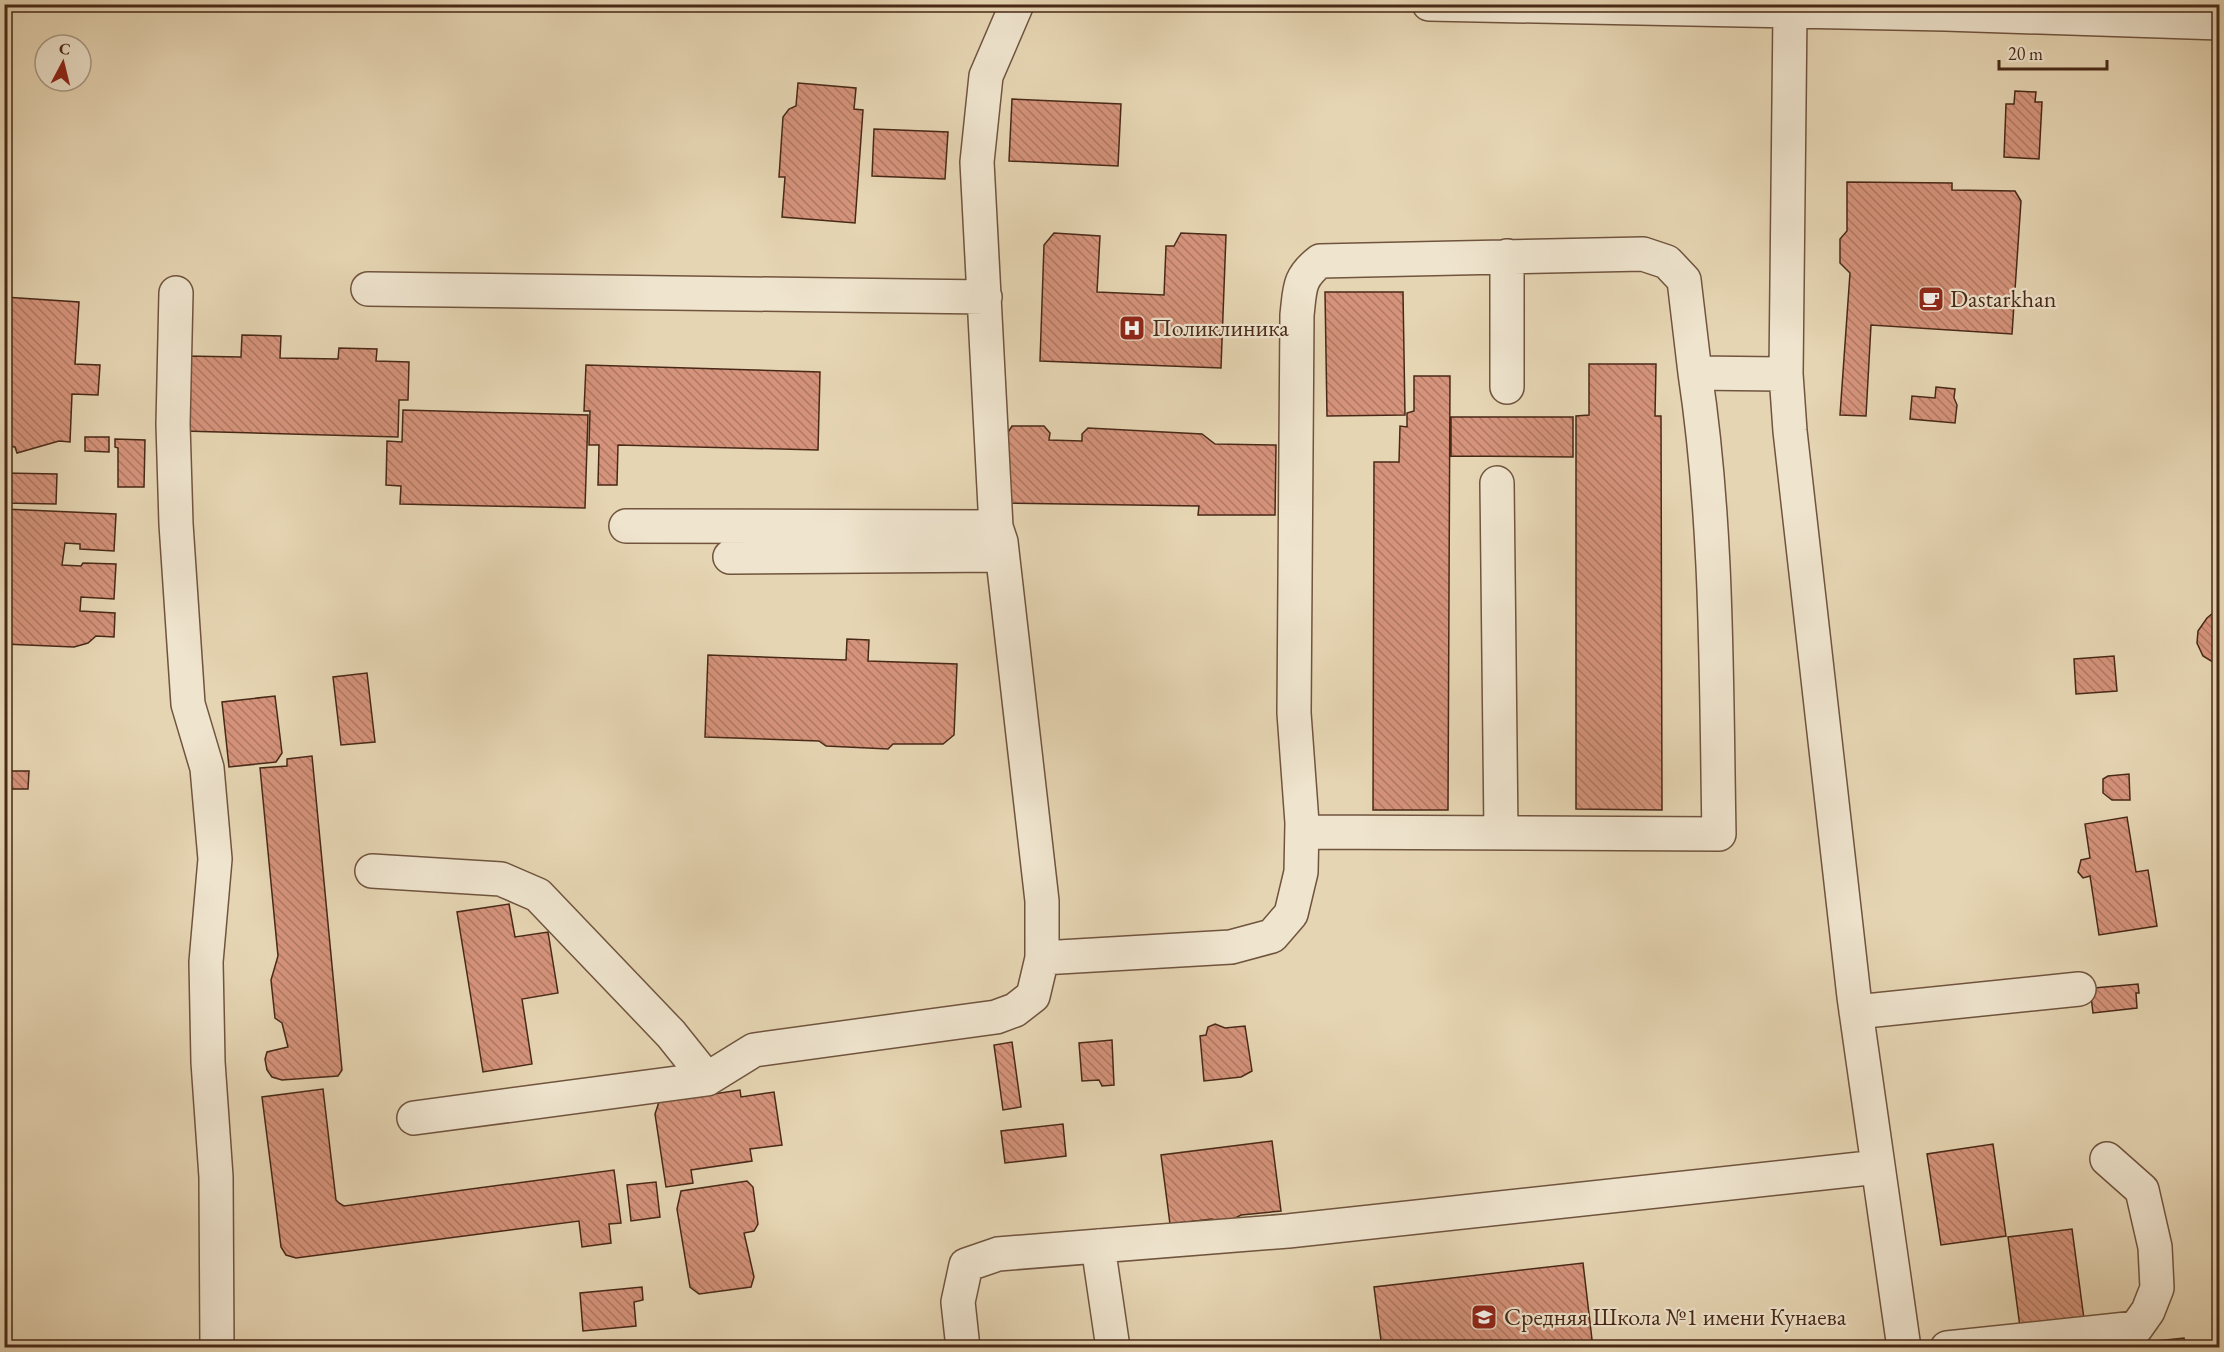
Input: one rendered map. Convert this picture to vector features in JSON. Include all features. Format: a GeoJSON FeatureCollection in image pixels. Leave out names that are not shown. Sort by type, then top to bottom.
{"type":"FeatureCollection","features":[{"type":"Feature","properties":{"kind":"street"},"geometry":{"type":"LineString","coordinates":[[414,1118],[707,1079],[754,1050],[996,1017],[1015,1010],[1033,996],[1042,958],[1042,901],[999,541],[977,162],[986,76],[1017,4]]}},
{"type":"Feature","properties":{"kind":"street"},"geometry":{"type":"LineString","coordinates":[[1429,4],[1790,11],[1945,9],[2220,23]]}},
{"type":"Feature","properties":{"kind":"street"},"geometry":{"type":"LineString","coordinates":[[1790,11],[1786,374],[1790,431],[1856,1012],[1904,1347]]}},
{"type":"Feature","properties":{"kind":"street"},"geometry":{"type":"LineString","coordinates":[[1042,958],[1231,947],[1272,936],[1291,914],[1301,872],[1302,832],[1294,713],[1298,315],[1300,288],[1306,272],[1320,261],[1643,254],[1667,262],[1684,280],[1713,537],[1719,834],[1302,832]]}},
{"type":"Feature","properties":{"kind":"street"},"geometry":{"type":"LineString","coordinates":[[1507,256],[1507,387]]}},
{"type":"Feature","properties":{"kind":"street"},"geometry":{"type":"LineString","coordinates":[[368,289],[985,297]]}},
{"type":"Feature","properties":{"kind":"street"},"geometry":{"type":"LineString","coordinates":[[176,293],[173,435],[176,524],[188,704],[207,768],[215,859],[206,962],[208,1062],[216,1177],[217,1347]]}},
{"type":"Feature","properties":{"kind":"street"},"geometry":{"type":"LineString","coordinates":[[1695,373],[1786,374]]}},
{"type":"Feature","properties":{"kind":"street"},"geometry":{"type":"LineString","coordinates":[[1497,483],[1501,833]]}},
{"type":"Feature","properties":{"kind":"street"},"geometry":{"type":"LineString","coordinates":[[626,526],[999,541]]}},
{"type":"Feature","properties":{"kind":"street"},"geometry":{"type":"LineString","coordinates":[[730,557],[999,541]]}},
{"type":"Feature","properties":{"kind":"street"},"geometry":{"type":"LineString","coordinates":[[372,871],[501,879],[538,895],[671,1034],[707,1079]]}},
{"type":"Feature","properties":{"kind":"street"},"geometry":{"type":"LineString","coordinates":[[1856,1012],[2079,988]]}},
{"type":"Feature","properties":{"kind":"street"},"geometry":{"type":"LineString","coordinates":[[1947,1347],[2136,1328],[2148,1311],[2157,1288],[2155,1247],[2142,1190],[2107,1159]]}},
{"type":"Feature","properties":{"kind":"street"},"geometry":{"type":"LineString","coordinates":[[963,1347],[958,1302],[966,1265],[998,1254],[1288,1231],[1878,1167]]}},
{"type":"Feature","properties":{"kind":"street"},"geometry":{"type":"LineString","coordinates":[[1098,1246],[1113,1347]]}},
{"type":"Feature","properties":{"kind":"building"},"geometry":{"type":"Polygon","coordinates":[[[798,83],[856,88],[854,109],[863,110],[855,223],[782,217],[785,177],[779,177],[783,117],[789,109],[796,106],[798,83]]]}},
{"type":"Feature","properties":{"kind":"building"},"geometry":{"type":"Polygon","coordinates":[[[2015,91],[2036,92],[2035,102],[2042,102],[2039,159],[2004,157],[2006,104],[2014,104],[2015,91]]]}},
{"type":"Feature","properties":{"kind":"building"},"geometry":{"type":"Polygon","coordinates":[[[1012,99],[1121,104],[1118,166],[1009,161],[1012,99]]]}},
{"type":"Feature","properties":{"kind":"building"},"geometry":{"type":"Polygon","coordinates":[[[874,129],[948,132],[945,179],[872,176],[874,129]]]}},
{"type":"Feature","properties":{"kind":"building","name":"Dastarkhan"},"geometry":{"type":"Polygon","coordinates":[[[1847,182],[1952,183],[1952,190],[2015,191],[2021,201],[2012,334],[1871,325],[1866,416],[1840,415],[1850,273],[1840,263],[1840,239],[1847,231],[1847,182]]]}},
{"type":"Feature","properties":{"kind":"building","name":"Поликлиника"},"geometry":{"type":"Polygon","coordinates":[[[1054,233],[1100,236],[1097,292],[1164,295],[1166,246],[1174,246],[1181,233],[1226,235],[1221,368],[1040,361],[1044,245],[1054,233]]]}},
{"type":"Feature","properties":{"kind":"building"},"geometry":{"type":"Polygon","coordinates":[[[1325,292],[1403,292],[1405,415],[1327,416],[1325,292]]]}},
{"type":"Feature","properties":{"kind":"building"},"geometry":{"type":"Polygon","coordinates":[[[4,297],[79,302],[75,364],[100,365],[98,395],[72,394],[70,442],[59,441],[17,453],[15,447],[4,446],[4,297]]]}},
{"type":"Feature","properties":{"kind":"building"},"geometry":{"type":"Polygon","coordinates":[[[242,335],[281,336],[280,358],[338,359],[339,348],[377,349],[376,361],[409,362],[408,400],[399,400],[398,437],[183,431],[186,356],[241,357],[242,335]]]}},
{"type":"Feature","properties":{"kind":"building"},"geometry":{"type":"Polygon","coordinates":[[[1589,364],[1656,364],[1655,416],[1661,416],[1662,810],[1576,809],[1576,416],[1589,415],[1589,364]]]}},
{"type":"Feature","properties":{"kind":"building"},"geometry":{"type":"Polygon","coordinates":[[[586,365],[820,372],[818,450],[618,445],[617,485],[598,485],[599,445],[589,445],[590,411],[584,411],[586,365]]]}},
{"type":"Feature","properties":{"kind":"building"},"geometry":{"type":"Polygon","coordinates":[[[1414,376],[1450,376],[1448,810],[1373,810],[1374,462],[1399,462],[1400,426],[1407,427],[1407,413],[1414,411],[1414,376]]]}},
{"type":"Feature","properties":{"kind":"building"},"geometry":{"type":"Polygon","coordinates":[[[1936,387],[1955,389],[1954,398],[1957,405],[1955,423],[1910,419],[1912,396],[1935,398],[1936,387]]]}},
{"type":"Feature","properties":{"kind":"building"},"geometry":{"type":"Polygon","coordinates":[[[403,410],[588,415],[585,508],[400,504],[401,486],[386,485],[387,441],[402,442],[403,410]]]}},
{"type":"Feature","properties":{"kind":"building"},"geometry":{"type":"Polygon","coordinates":[[[1451,417],[1573,417],[1573,457],[1451,456],[1451,417]]]}},
{"type":"Feature","properties":{"kind":"building"},"geometry":{"type":"Polygon","coordinates":[[[1012,426],[1044,426],[1050,433],[1049,440],[1082,441],[1082,434],[1088,428],[1202,434],[1215,444],[1276,445],[1275,515],[1198,515],[1199,506],[1006,503],[1007,434],[1012,426]]]}},
{"type":"Feature","properties":{"kind":"building"},"geometry":{"type":"Polygon","coordinates":[[[85,437],[109,437],[109,452],[85,451],[85,437]]]}},
{"type":"Feature","properties":{"kind":"building"},"geometry":{"type":"Polygon","coordinates":[[[115,439],[145,440],[144,487],[118,487],[118,448],[115,447],[115,439]]]}},
{"type":"Feature","properties":{"kind":"building"},"geometry":{"type":"Polygon","coordinates":[[[4,473],[57,474],[56,504],[4,503],[4,473]]]}},
{"type":"Feature","properties":{"kind":"building"},"geometry":{"type":"Polygon","coordinates":[[[4,509],[116,514],[114,551],[80,549],[80,544],[65,543],[62,565],[116,564],[114,599],[81,597],[80,611],[115,613],[114,637],[96,636],[88,643],[74,647],[4,644],[4,509]]]}},
{"type":"Feature","properties":{"kind":"building"},"geometry":{"type":"Polygon","coordinates":[[[2220,609],[2220,689],[2213,662],[2203,656],[2197,643],[2198,631],[2207,618],[2220,609]]]}},
{"type":"Feature","properties":{"kind":"building"},"geometry":{"type":"Polygon","coordinates":[[[847,639],[869,640],[868,661],[957,664],[954,735],[943,744],[893,744],[888,749],[826,746],[819,741],[705,737],[708,655],[846,660],[847,639]]]}},
{"type":"Feature","properties":{"kind":"building"},"geometry":{"type":"Polygon","coordinates":[[[2114,656],[2117,691],[2076,694],[2074,659],[2114,656]]]}},
{"type":"Feature","properties":{"kind":"building"},"geometry":{"type":"Polygon","coordinates":[[[367,673],[375,742],[341,745],[333,677],[367,673]]]}},
{"type":"Feature","properties":{"kind":"building"},"geometry":{"type":"Polygon","coordinates":[[[275,696],[282,753],[276,762],[229,767],[222,702],[275,696]]]}},
{"type":"Feature","properties":{"kind":"building"},"geometry":{"type":"Polygon","coordinates":[[[312,756],[342,1070],[338,1076],[282,1080],[272,1077],[267,1070],[265,1059],[267,1052],[288,1047],[282,1023],[275,1018],[271,980],[278,956],[260,768],[287,766],[287,759],[312,756]]]}},
{"type":"Feature","properties":{"kind":"building"},"geometry":{"type":"Polygon","coordinates":[[[4,771],[29,771],[28,789],[4,789],[4,771]]]}},
{"type":"Feature","properties":{"kind":"building"},"geometry":{"type":"Polygon","coordinates":[[[2129,774],[2130,800],[2112,800],[2103,793],[2103,779],[2108,776],[2129,774]]]}},
{"type":"Feature","properties":{"kind":"building"},"geometry":{"type":"Polygon","coordinates":[[[2127,817],[2136,872],[2148,870],[2157,926],[2099,935],[2090,876],[2083,878],[2078,872],[2081,860],[2090,858],[2085,824],[2127,817]]]}},
{"type":"Feature","properties":{"kind":"building"},"geometry":{"type":"Polygon","coordinates":[[[509,904],[515,937],[548,932],[558,993],[522,999],[532,1064],[483,1072],[457,912],[509,904]]]}},
{"type":"Feature","properties":{"kind":"building"},"geometry":{"type":"Polygon","coordinates":[[[2138,984],[2137,1008],[2093,1013],[2091,996],[2094,988],[2138,984]]]}},
{"type":"Feature","properties":{"kind":"building"},"geometry":{"type":"Polygon","coordinates":[[[1215,1024],[1225,1028],[1245,1026],[1252,1071],[1241,1077],[1204,1081],[1200,1036],[1206,1035],[1208,1027],[1215,1024]]]}},
{"type":"Feature","properties":{"kind":"building"},"geometry":{"type":"Polygon","coordinates":[[[1112,1040],[1114,1085],[1102,1086],[1099,1080],[1082,1081],[1079,1043],[1112,1040]]]}},
{"type":"Feature","properties":{"kind":"building"},"geometry":{"type":"Polygon","coordinates":[[[1012,1042],[1021,1107],[1003,1110],[994,1045],[1012,1042]]]}},
{"type":"Feature","properties":{"kind":"building"},"geometry":{"type":"Polygon","coordinates":[[[323,1089],[336,1200],[344,1206],[614,1170],[621,1223],[609,1224],[611,1243],[582,1247],[579,1221],[296,1258],[286,1255],[281,1247],[262,1097],[323,1089]]]}},
{"type":"Feature","properties":{"kind":"building"},"geometry":{"type":"Polygon","coordinates":[[[740,1090],[741,1097],[774,1092],[782,1145],[750,1149],[752,1161],[691,1170],[693,1183],[666,1187],[655,1114],[659,1102],[740,1090]]]}},
{"type":"Feature","properties":{"kind":"building"},"geometry":{"type":"Polygon","coordinates":[[[1063,1124],[1066,1156],[1005,1163],[1001,1131],[1063,1124]]]}},
{"type":"Feature","properties":{"kind":"building"},"geometry":{"type":"Polygon","coordinates":[[[1272,1141],[1281,1211],[1241,1215],[1222,1225],[1212,1219],[1170,1224],[1161,1155],[1272,1141]]]}},
{"type":"Feature","properties":{"kind":"building"},"geometry":{"type":"Polygon","coordinates":[[[1993,1144],[2006,1236],[1941,1245],[1927,1154],[1993,1144]]]}},
{"type":"Feature","properties":{"kind":"building"},"geometry":{"type":"Polygon","coordinates":[[[747,1181],[753,1187],[758,1224],[754,1231],[744,1233],[754,1277],[751,1287],[699,1294],[690,1287],[677,1209],[681,1191],[747,1181]]]}},
{"type":"Feature","properties":{"kind":"building"},"geometry":{"type":"Polygon","coordinates":[[[656,1182],[660,1217],[631,1221],[627,1185],[656,1182]]]}},
{"type":"Feature","properties":{"kind":"building"},"geometry":{"type":"Polygon","coordinates":[[[2072,1229],[2084,1319],[2020,1327],[2008,1237],[2072,1229]]]}},
{"type":"Feature","properties":{"kind":"building","name":"Средняя Школа №1 имени Кунаева"},"geometry":{"type":"Polygon","coordinates":[[[1583,1263],[1593,1348],[1382,1348],[1374,1287],[1583,1263]]]}},
{"type":"Feature","properties":{"kind":"building"},"geometry":{"type":"Polygon","coordinates":[[[642,1287],[643,1300],[634,1302],[636,1326],[583,1331],[580,1293],[642,1287]]]}},
{"type":"Feature","properties":{"kind":"building"},"geometry":{"type":"Polygon","coordinates":[[[2184,1338],[2185,1348],[2137,1348],[2137,1343],[2184,1338]]]}},
{"type":"Feature","properties":{"kind":"place","name":"Dastarkhan"},"geometry":{"type":"Point","coordinates":[1931,299]}},
{"type":"Feature","properties":{"kind":"place","name":"Поликлиника"},"geometry":{"type":"Point","coordinates":[1132,328]}},
{"type":"Feature","properties":{"kind":"place","name":"Средняя Школа №1 имени Кунаева"},"geometry":{"type":"Point","coordinates":[1484,1317]}}]}
